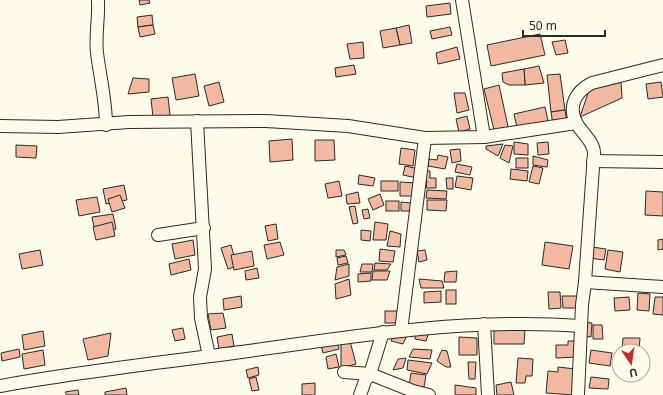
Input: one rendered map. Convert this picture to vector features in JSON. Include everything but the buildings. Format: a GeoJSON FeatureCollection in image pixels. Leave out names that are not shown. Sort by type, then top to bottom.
{"type":"FeatureCollection","features":[{"type":"Feature","properties":{"kind":"street"},"geometry":{"type":"LineString","coordinates":[[98,0],[96,23],[97,52],[106,112],[106,125]]}},
{"type":"Feature","properties":{"kind":"street"},"geometry":{"type":"LineString","coordinates":[[462,0],[484,138]]}},
{"type":"Feature","properties":{"kind":"street"},"geometry":{"type":"LineString","coordinates":[[578,395],[580,326],[586,282],[594,149],[576,123],[573,107],[574,98],[583,87],[592,83],[663,65]]}},
{"type":"Feature","properties":{"kind":"street"},"geometry":{"type":"LineString","coordinates":[[198,121],[205,270],[200,297],[200,318],[209,356]]}},
{"type":"Feature","properties":{"kind":"street"},"geometry":{"type":"LineString","coordinates":[[0,126],[58,127],[106,125],[130,122],[266,121],[348,126],[425,138],[484,138],[576,123]]}},
{"type":"Feature","properties":{"kind":"street"},"geometry":{"type":"LineString","coordinates":[[401,331],[425,138]]}},
{"type":"Feature","properties":{"kind":"street"},"geometry":{"type":"LineString","coordinates":[[593,161],[663,162]]}},
{"type":"Feature","properties":{"kind":"street"},"geometry":{"type":"LineString","coordinates":[[158,235],[204,228]]}},
{"type":"Feature","properties":{"kind":"street"},"geometry":{"type":"LineString","coordinates":[[586,282],[663,287]]}},
{"type":"Feature","properties":{"kind":"street"},"geometry":{"type":"LineString","coordinates":[[484,324],[488,395]]}},
{"type":"Feature","properties":{"kind":"street"},"geometry":{"type":"LineString","coordinates":[[0,386],[59,375],[383,332],[484,324],[549,324],[580,326]]}},
{"type":"Feature","properties":{"kind":"street"},"geometry":{"type":"LineString","coordinates":[[360,395],[365,381],[370,374],[383,332]]}},
{"type":"Feature","properties":{"kind":"street"},"geometry":{"type":"LineString","coordinates":[[344,372],[370,374],[413,391],[429,395]]}}]}
